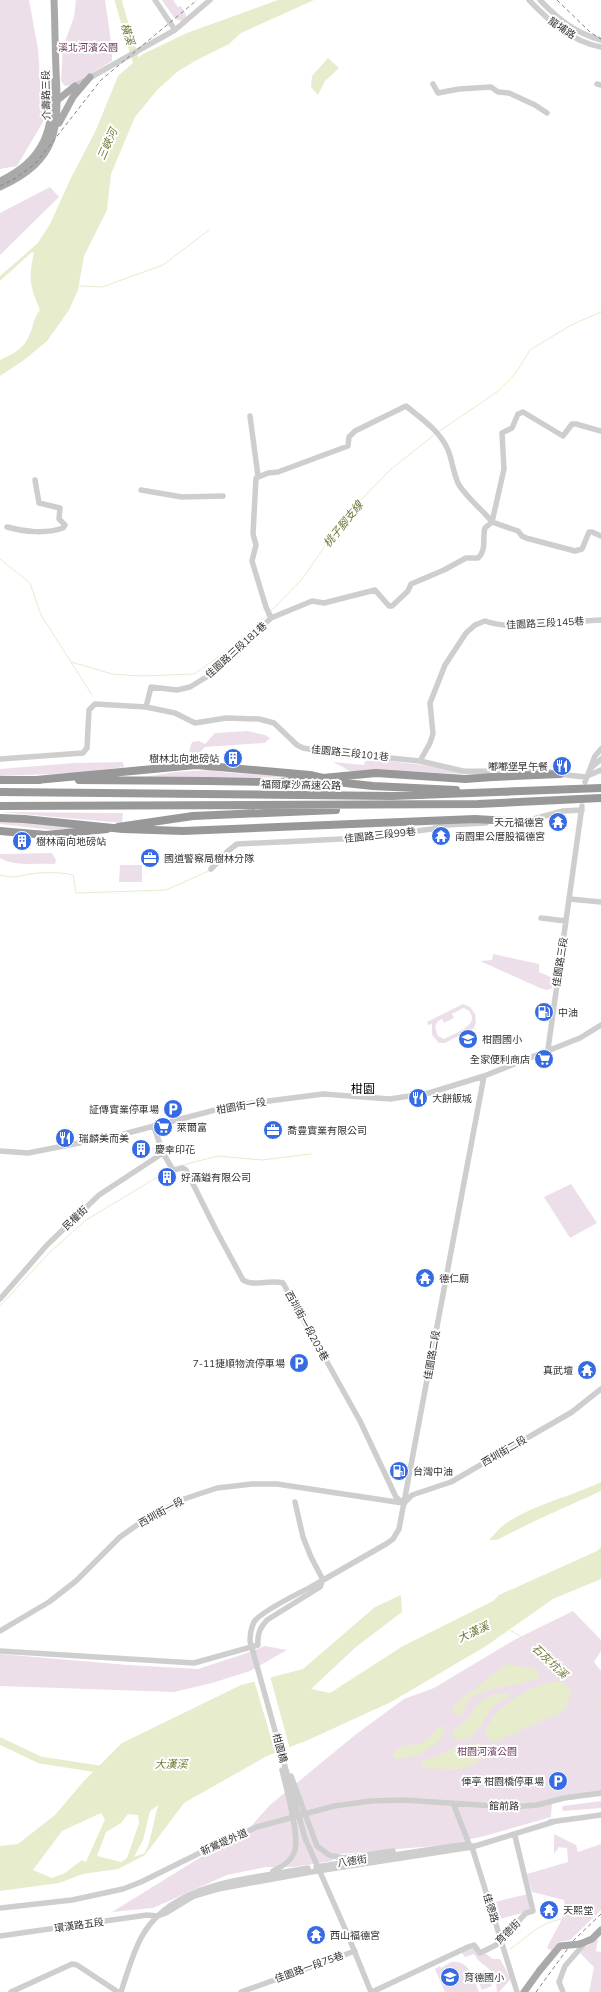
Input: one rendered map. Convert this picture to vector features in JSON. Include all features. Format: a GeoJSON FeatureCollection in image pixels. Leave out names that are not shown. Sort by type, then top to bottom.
{"type":"FeatureCollection","features":[{"type":"Feature","properties":{"kind":"highway"},"geometry":{"type":"LineString","coordinates":[[36,780],[196,765],[304,774],[345,783],[373,786],[527,791]]}},
{"type":"Feature","properties":{"kind":"highway"},"geometry":{"type":"LineString","coordinates":[[0,780],[280,782],[376,773],[465,779],[560,774]]}},
{"type":"Feature","properties":{"kind":"highway","name":"福爾摩沙高速公路"},"geometry":{"type":"LineString","coordinates":[[0,792],[392,796],[601,788]]}},
{"type":"Feature","properties":{"kind":"highway","name":"福爾摩沙高速公路"},"geometry":{"type":"LineString","coordinates":[[0,806],[478,804],[601,798]]}},
{"type":"Feature","properties":{"kind":"highway"},"geometry":{"type":"LineString","coordinates":[[0,831],[46,835],[86,832],[193,816],[478,804]]}},
{"type":"Feature","properties":{"kind":"highway"},"geometry":{"type":"LineString","coordinates":[[0,818],[123,829],[183,831],[475,819],[511,821]]}},
{"type":"Feature","properties":{"kind":"main road","name":"介壽路三段"},"geometry":{"type":"LineString","coordinates":[[0,181],[23,168],[38,153],[46,138],[56,103],[49,0]]}},
{"type":"Feature","properties":{"kind":"main road","name":"介壽路三段"},"geometry":{"type":"LineString","coordinates":[[0,187],[17,179],[33,168],[41,159],[53,138],[57,84],[54,0]]}},
{"type":"Feature","properties":{"kind":"main road"},"geometry":{"type":"LineString","coordinates":[[56,103],[90,78]]}},
{"type":"Feature","properties":{"kind":"main road"},"geometry":{"type":"LineString","coordinates":[[57,84],[63,88],[78,87]]}},
{"type":"Feature","properties":{"kind":"main road"},"geometry":{"type":"LineString","coordinates":[[53,138],[78,87]]}},
{"type":"Feature","properties":{"kind":"main road"},"geometry":{"type":"LineString","coordinates":[[524,1992],[560,1946],[582,1943],[601,1930]]}},
{"type":"Feature","properties":{"kind":"street"},"geometry":{"type":"LineString","coordinates":[[155,0],[176,30]]}},
{"type":"Feature","properties":{"kind":"street"},"geometry":{"type":"LineString","coordinates":[[90,78],[176,30],[210,0]]}},
{"type":"Feature","properties":{"kind":"street","name":"龍埔路"},"geometry":{"type":"LineString","coordinates":[[529,0],[561,30],[586,43],[601,47]]}},
{"type":"Feature","properties":{"kind":"street","name":"龍埔路"},"geometry":{"type":"LineString","coordinates":[[540,0],[558,18],[574,30],[601,40]]}},
{"type":"Feature","properties":{"kind":"street"},"geometry":{"type":"LineString","coordinates":[[433,84],[438,93],[458,89],[491,87],[498,92],[516,96],[547,113]]}},
{"type":"Feature","properties":{"kind":"street"},"geometry":{"type":"LineString","coordinates":[[258,476],[278,472],[348,446],[349,437],[355,431],[406,406],[438,432],[448,451],[453,472],[458,483],[469,498],[485,512],[492,522],[518,531],[526,538],[575,551],[582,549],[589,532],[601,536]]}},
{"type":"Feature","properties":{"kind":"street"},"geometry":{"type":"LineString","coordinates":[[492,522],[504,469],[502,434],[512,428],[518,414],[523,412],[563,436],[572,424],[601,431]]}},
{"type":"Feature","properties":{"kind":"street"},"geometry":{"type":"LineString","coordinates":[[250,416],[258,476],[254,483],[253,534],[256,548],[252,561],[266,608],[272,618]]}},
{"type":"Feature","properties":{"kind":"street"},"geometry":{"type":"LineString","coordinates":[[7,527],[21,531],[55,531],[63,528],[65,525],[59,519],[60,508],[39,503],[35,480]]}},
{"type":"Feature","properties":{"kind":"street"},"geometry":{"type":"LineString","coordinates":[[141,490],[182,497],[222,496]]}},
{"type":"Feature","properties":{"kind":"street","name":"佳園路三段181巷"},"geometry":{"type":"LineString","coordinates":[[146,707],[151,687],[177,690],[190,687],[213,673],[272,618],[312,600],[324,603],[375,590],[389,606],[392,606],[408,591],[411,584],[444,570],[466,558],[478,558],[482,555],[485,528],[492,522]]}},
{"type":"Feature","properties":{"kind":"street","name":"佳園路三段145巷"},"geometry":{"type":"LineString","coordinates":[[420,760],[430,743],[433,734],[430,704],[445,665],[466,633],[475,625],[485,621],[494,624],[512,626],[601,620]]}},
{"type":"Feature","properties":{"kind":"street","name":"佳園路三段101巷"},"geometry":{"type":"LineString","coordinates":[[0,759],[83,753],[86,748],[89,710],[95,704],[146,707],[175,712],[195,723],[226,718],[267,721],[279,726],[293,742],[303,748],[420,760],[469,771],[545,771],[585,780]]}},
{"type":"Feature","properties":{"kind":"street"},"geometry":{"type":"LineString","coordinates":[[585,780],[594,756],[601,749]]}},
{"type":"Feature","properties":{"kind":"street"},"geometry":{"type":"LineString","coordinates":[[588,770],[601,759]]}},
{"type":"Feature","properties":{"kind":"street"},"geometry":{"type":"LineString","coordinates":[[585,780],[601,770]]}},
{"type":"Feature","properties":{"kind":"street","name":"佳園路三段99巷"},"geometry":{"type":"LineString","coordinates":[[211,869],[237,844],[362,838],[432,829],[446,825],[526,821],[563,811],[582,808]]}},
{"type":"Feature","properties":{"kind":"street","name":"佳園路三段"},"geometry":{"type":"LineString","coordinates":[[548,1049],[582,808]]}},
{"type":"Feature","properties":{"kind":"street"},"geometry":{"type":"LineString","coordinates":[[570,899],[601,902]]}},
{"type":"Feature","properties":{"kind":"street"},"geometry":{"type":"LineString","coordinates":[[541,918],[566,921]]}},
{"type":"Feature","properties":{"kind":"street"},"geometry":{"type":"LineString","coordinates":[[484,1076],[548,1049],[580,1038],[601,1025]]}},
{"type":"Feature","properties":{"kind":"street","name":"柑園街一段"},"geometry":{"type":"LineString","coordinates":[[0,1151],[28,1153],[154,1127],[214,1110],[253,1103],[323,1094],[395,1099],[429,1093],[484,1076]]}},
{"type":"Feature","properties":{"kind":"street","name":"佳園路二段"},"geometry":{"type":"LineString","coordinates":[[311,1587],[393,1539],[399,1529],[484,1076]]}},
{"type":"Feature","properties":{"kind":"street","name":"西圳街一段203巷"},"geometry":{"type":"LineString","coordinates":[[154,1127],[163,1154],[173,1170],[184,1168],[186,1170],[243,1280],[251,1283],[270,1281],[283,1283],[360,1421],[396,1497],[404,1504]]}},
{"type":"Feature","properties":{"kind":"street","name":"民權街"},"geometry":{"type":"LineString","coordinates":[[0,1299],[47,1245],[99,1195],[163,1154]]}},
{"type":"Feature","properties":{"kind":"street","name":"西圳街二段"},"geometry":{"type":"LineString","coordinates":[[404,1504],[412,1495],[452,1482],[572,1412],[601,1390]]}},
{"type":"Feature","properties":{"kind":"street","name":"西圳街一段"},"geometry":{"type":"LineString","coordinates":[[0,1631],[49,1602],[76,1581],[120,1537],[137,1525],[184,1499],[217,1488],[252,1484],[277,1484],[404,1504]]}},
{"type":"Feature","properties":{"kind":"street"},"geometry":{"type":"LineString","coordinates":[[0,1651],[84,1658],[194,1663],[215,1659],[244,1648],[258,1645],[258,1636],[261,1626],[267,1620],[320,1587],[323,1580],[303,1537],[295,1502]]}},
{"type":"Feature","properties":{"kind":"street","name":"柑園橋"},"geometry":{"type":"LineString","coordinates":[[311,1587],[268,1611],[255,1621],[250,1632],[250,1641],[305,1838],[355,1951],[371,1992]]}},
{"type":"Feature","properties":{"kind":"street"},"geometry":{"type":"LineString","coordinates":[[268,1707],[317,1846],[329,1855],[343,1858],[437,1848]]}},
{"type":"Feature","properties":{"kind":"street"},"geometry":{"type":"LineString","coordinates":[[192,1892],[205,1885],[220,1881],[273,1871],[281,1868],[292,1858],[296,1847],[296,1834],[268,1707]]}},
{"type":"Feature","properties":{"kind":"street","name":"館前路"},"geometry":{"type":"LineString","coordinates":[[454,1803],[511,1807],[537,1805],[564,1798],[601,1793]]}},
{"type":"Feature","properties":{"kind":"street","name":"新鶯堤外道"},"geometry":{"type":"LineString","coordinates":[[0,1908],[72,1900],[122,1889],[141,1882],[228,1839],[257,1827],[334,1806],[371,1801],[404,1800],[454,1803]]}},
{"type":"Feature","properties":{"kind":"street"},"geometry":{"type":"LineString","coordinates":[[454,1803],[470,1845]]}},
{"type":"Feature","properties":{"kind":"street","name":"八德街"},"geometry":{"type":"LineString","coordinates":[[158,1916],[166,1913],[194,1896],[218,1889],[470,1845],[553,1822],[601,1815]]}},
{"type":"Feature","properties":{"kind":"street","name":"育德街"},"geometry":{"type":"LineString","coordinates":[[371,1992],[468,1947],[474,1945],[480,1953],[488,1950],[526,1913],[533,1911],[515,1836]]}},
{"type":"Feature","properties":{"kind":"street","name":"八德街"},"geometry":{"type":"LineString","coordinates":[[121,1992],[141,1936],[164,1908],[192,1892],[214,1886],[313,1868],[437,1848],[470,1845]]}},
{"type":"Feature","properties":{"kind":"street","name":"佳德路"},"geometry":{"type":"LineString","coordinates":[[470,1845],[517,1992]]}},
{"type":"Feature","properties":{"kind":"street","name":"環漢路五段"},"geometry":{"type":"LineString","coordinates":[[0,1936],[147,1915],[158,1916]]}},
{"type":"Feature","properties":{"kind":"street"},"geometry":{"type":"LineString","coordinates":[[562,1992],[559,1982],[565,1966],[582,1943]]}},
{"type":"Feature","properties":{"kind":"street","name":"佳園路一段75巷"},"geometry":{"type":"LineString","coordinates":[[241,1992],[355,1951]]}},
{"type":"Feature","properties":{"kind":"street"},"geometry":{"type":"LineString","coordinates":[[11,1992],[72,1964],[77,1965],[118,1992]]}},
{"type":"Feature","properties":{"kind":"green space"},"geometry":{"type":"Polygon","coordinates":[[[0,0],[29,0],[38,49],[43,122],[17,166],[0,169],[0,0]]]}},
{"type":"Feature","properties":{"kind":"green space","name":"溪北河濱公園"},"geometry":{"type":"Polygon","coordinates":[[[76,0],[105,0],[112,48],[112,61],[72,85],[65,86],[61,81],[63,47],[74,17],[76,0]]]}},
{"type":"Feature","properties":{"kind":"green space"},"geometry":{"type":"Polygon","coordinates":[[[162,0],[173,0],[178,7],[181,6],[187,17],[182,21],[175,19],[162,0]]]}},
{"type":"Feature","properties":{"kind":"green space"},"geometry":{"type":"Polygon","coordinates":[[[50,187],[59,197],[0,255],[0,213],[50,187]]]}},
{"type":"Feature","properties":{"kind":"green space"},"geometry":{"type":"Polygon","coordinates":[[[248,731],[265,735],[270,738],[265,743],[205,747],[196,756],[189,751],[192,742],[199,741],[205,744],[215,733],[248,731]]]}},
{"type":"Feature","properties":{"kind":"green space"},"geometry":{"type":"Polygon","coordinates":[[[380,760],[424,765],[481,775],[404,771],[350,771],[333,762],[364,765],[365,761],[380,760]]]}},
{"type":"Feature","properties":{"kind":"green space"},"geometry":{"type":"Polygon","coordinates":[[[123,762],[124,767],[76,773],[0,776],[0,769],[74,763],[123,762]]]}},
{"type":"Feature","properties":{"kind":"green space"},"geometry":{"type":"Polygon","coordinates":[[[210,770],[293,777],[145,777],[175,772],[210,770]]]}},
{"type":"Feature","properties":{"kind":"green space"},"geometry":{"type":"Polygon","coordinates":[[[0,812],[123,813],[122,823],[0,812]]]}},
{"type":"Feature","properties":{"kind":"green space"},"geometry":{"type":"Polygon","coordinates":[[[0,820],[90,828],[52,830],[0,824],[0,820]]]}},
{"type":"Feature","properties":{"kind":"green space"},"geometry":{"type":"Polygon","coordinates":[[[52,853],[56,860],[55,864],[20,864],[0,858],[0,854],[52,853]]]}},
{"type":"Feature","properties":{"kind":"green space"},"geometry":{"type":"Polygon","coordinates":[[[120,865],[142,865],[142,882],[119,882],[120,865]]]}},
{"type":"Feature","properties":{"kind":"green space"},"geometry":{"type":"Polygon","coordinates":[[[493,954],[539,964],[539,972],[553,978],[552,988],[547,990],[540,988],[480,961],[492,960],[493,954]]]}},
{"type":"Feature","properties":{"kind":"green space"},"geometry":{"type":"Polygon","coordinates":[[[463,1004],[470,1007],[475,1014],[476,1022],[474,1028],[445,1043],[439,1043],[432,1035],[432,1024],[428,1025],[427,1022],[463,1004]],[[463,1008],[452,1014],[454,1018],[444,1023],[442,1019],[438,1021],[435,1027],[438,1036],[444,1039],[463,1030],[470,1023],[472,1019],[471,1014],[468,1010],[463,1008]]]}},
{"type":"Feature","properties":{"kind":"green space"},"geometry":{"type":"Polygon","coordinates":[[[571,1184],[597,1223],[570,1238],[544,1197],[571,1184]]]}},
{"type":"Feature","properties":{"kind":"green space","name":"柑園河濱公園"},"geometry":{"type":"Polygon","coordinates":[[[573,1611],[601,1640],[601,1651],[594,1662],[601,1671],[601,1796],[552,1802],[551,1817],[446,1845],[339,1854],[332,1861],[294,1867],[266,1867],[227,1875],[153,1908],[112,1912],[201,1857],[244,1834],[270,1805],[355,1735],[404,1699],[434,1688],[516,1639],[573,1611]]]}},
{"type":"Feature","properties":{"kind":"green space"},"geometry":{"type":"Polygon","coordinates":[[[265,1646],[287,1650],[250,1671],[212,1683],[174,1692],[0,1686],[0,1654],[128,1665],[198,1669],[265,1646]]]}},
{"type":"Feature","properties":{"kind":"green space"},"geometry":{"type":"Polygon","coordinates":[[[601,1801],[601,1808],[563,1811],[562,1808],[563,1806],[601,1801]]]}},
{"type":"Feature","properties":{"kind":"green space"},"geometry":{"type":"Polygon","coordinates":[[[554,1834],[576,1845],[578,1852],[601,1844],[601,1910],[570,1940],[559,1942],[552,1951],[547,1948],[562,1919],[564,1900],[532,1892],[527,1874],[568,1862],[567,1848],[559,1847],[554,1854],[554,1834]]]}},
{"type":"Feature","properties":{"kind":"green space"},"geometry":{"type":"Polygon","coordinates":[[[528,1894],[530,1911],[499,1919],[494,1902],[528,1894]]]}},
{"type":"Feature","properties":{"kind":"green space"},"geometry":{"type":"Polygon","coordinates":[[[598,1939],[596,1951],[601,1952],[601,1992],[589,1992],[594,1967],[580,1953],[585,1947],[598,1939]]]}},
{"type":"Feature","properties":{"kind":"green space"},"geometry":{"type":"Polygon","coordinates":[[[472,1947],[480,1954],[486,1954],[493,1959],[500,1959],[511,1979],[499,1992],[497,1992],[495,1974],[478,1960],[474,1954],[465,1957],[461,1952],[472,1947]]]}},
{"type":"Feature","properties":{"kind":"green space"},"geometry":{"type":"Polygon","coordinates":[[[451,1962],[462,1963],[466,1966],[473,1976],[479,1992],[445,1992],[435,1969],[440,1966],[441,1968],[451,1962]]]}},
{"type":"Feature","properties":{"kind":"green space"},"geometry":{"type":"Polygon","coordinates":[[[485,1970],[492,1986],[482,1990],[475,1974],[485,1970]]]}},
{"type":"Feature","properties":{"kind":"water","name":"三峽河"},"geometry":{"type":"Polygon","coordinates":[[[278,0],[314,0],[241,33],[229,44],[177,72],[157,90],[135,117],[111,174],[107,210],[84,256],[78,290],[69,310],[47,341],[24,360],[0,376],[0,360],[13,354],[24,345],[40,310],[31,282],[31,270],[34,253],[32,252],[0,281],[0,276],[38,243],[50,224],[71,178],[96,130],[118,76],[143,54],[187,33],[278,0]]]}},
{"type":"Feature","properties":{"kind":"water"},"geometry":{"type":"Polygon","coordinates":[[[328,58],[339,68],[325,81],[318,95],[311,87],[312,76],[328,58]]]}},
{"type":"Feature","properties":{"kind":"water"},"geometry":{"type":"Polygon","coordinates":[[[601,1482],[601,1491],[497,1540],[489,1540],[503,1526],[516,1517],[601,1482]]]}},
{"type":"Feature","properties":{"kind":"water","name":"大漢溪"},"geometry":{"type":"Polygon","coordinates":[[[601,1547],[601,1579],[553,1599],[486,1646],[391,1702],[308,1740],[267,1756],[184,1803],[145,1855],[118,1869],[83,1874],[59,1883],[0,1891],[0,1846],[18,1844],[55,1815],[83,1782],[122,1743],[241,1685],[303,1669],[375,1607],[401,1595],[402,1612],[356,1647],[311,1689],[330,1693],[403,1646],[493,1601],[499,1595],[597,1551],[601,1547]],[[158,1805],[150,1811],[143,1840],[134,1857],[145,1853],[149,1843],[158,1805]],[[101,1813],[62,1831],[33,1870],[52,1878],[65,1873],[82,1860],[86,1862],[105,1819],[101,1813]],[[128,1814],[121,1823],[106,1832],[97,1856],[121,1862],[127,1858],[139,1823],[138,1815],[128,1814]]]}},
{"type":"Feature","properties":{"kind":"water"},"geometry":{"type":"Polygon","coordinates":[[[509,1664],[538,1670],[539,1677],[523,1683],[481,1692],[471,1698],[459,1716],[454,1713],[454,1706],[462,1697],[504,1666],[509,1664]]]}},
{"type":"Feature","properties":{"kind":"water"},"geometry":{"type":"Polygon","coordinates":[[[555,1681],[564,1683],[571,1690],[567,1706],[560,1714],[543,1720],[498,1741],[491,1741],[485,1732],[496,1713],[524,1693],[555,1681]]]}},
{"type":"Feature","properties":{"kind":"water"},"geometry":{"type":"Polygon","coordinates":[[[508,1693],[509,1697],[494,1705],[473,1736],[465,1739],[455,1739],[452,1734],[455,1729],[468,1719],[477,1704],[492,1695],[508,1693]]]}},
{"type":"Feature","properties":{"kind":"water"},"geometry":{"type":"Polygon","coordinates":[[[443,1726],[445,1727],[441,1738],[423,1754],[397,1759],[393,1757],[395,1752],[402,1747],[427,1741],[437,1729],[443,1726]]]}},
{"type":"Feature","properties":{"kind":"water"},"geometry":{"type":"Polygon","coordinates":[[[472,1744],[486,1745],[490,1753],[465,1768],[424,1768],[421,1764],[424,1760],[433,1758],[451,1749],[472,1744]]]}},
{"type":"Feature","properties":{"kind":"pier"},"geometry":{"type":"Polygon","coordinates":[[[270,1676],[290,1749],[276,1755],[254,1680],[270,1676]]]}},
{"type":"Feature","properties":{"kind":"waterway","name":"橫溪"},"geometry":{"type":"LineString","coordinates":[[118,0],[138,68]]}},
{"type":"Feature","properties":{"kind":"waterway"},"geometry":{"type":"LineString","coordinates":[[79,286],[102,287],[163,265],[209,230]]}},
{"type":"Feature","properties":{"kind":"waterway","name":"桃子腳支線"},"geometry":{"type":"LineString","coordinates":[[438,432],[497,392],[515,374],[530,350],[571,325],[601,312]]}},
{"type":"Feature","properties":{"kind":"waterway","name":"桃子腳支線"},"geometry":{"type":"LineString","coordinates":[[270,612],[303,578],[335,531],[360,501],[391,469],[434,435]]}},
{"type":"Feature","properties":{"kind":"waterway"},"geometry":{"type":"LineString","coordinates":[[0,559],[30,583],[41,615],[92,695]]}},
{"type":"Feature","properties":{"kind":"waterway","name":"桃子腳支線"},"geometry":{"type":"LineString","coordinates":[[71,662],[112,674],[141,676],[194,674],[241,641],[267,615]]}},
{"type":"Feature","properties":{"kind":"waterway"},"geometry":{"type":"LineString","coordinates":[[284,844],[309,843]]}},
{"type":"Feature","properties":{"kind":"waterway"},"geometry":{"type":"LineString","coordinates":[[225,858],[234,849]]}},
{"type":"Feature","properties":{"kind":"waterway"},"geometry":{"type":"LineString","coordinates":[[0,875],[13,877],[36,873],[63,873],[73,875],[76,893],[166,890],[211,870]]}},
{"type":"Feature","properties":{"kind":"waterway"},"geometry":{"type":"LineString","coordinates":[[179,1166],[218,1156],[262,1160],[311,1154]]}},
{"type":"Feature","properties":{"kind":"waterway"},"geometry":{"type":"LineString","coordinates":[[0,1306],[49,1253],[86,1220],[171,1169]]}},
{"type":"Feature","properties":{"kind":"waterway","name":"石灰坑溪"},"geometry":{"type":"LineString","coordinates":[[510,1630],[532,1643],[601,1709]]}},
{"type":"Feature","properties":{"kind":"waterway"},"geometry":{"type":"LineString","coordinates":[[0,1741],[40,1760],[105,1770]]}},
{"type":"Feature","properties":{"kind":"waterway"},"geometry":{"type":"LineString","coordinates":[[510,1949],[543,1925],[589,1912],[601,1906]]}},
{"type":"Feature","properties":{"kind":"railway"},"geometry":{"type":"LineString","coordinates":[[0,186],[16,178],[36,163],[101,80],[197,0]]}},
{"type":"Feature","properties":{"kind":"railway"},"geometry":{"type":"LineString","coordinates":[[557,0],[590,32],[601,39]]}},
{"type":"Feature","properties":{"kind":"railway"},"geometry":{"type":"LineString","coordinates":[[536,1992],[574,1940],[601,1914]]}},
{"type":"Feature","properties":{"kind":"place","name":"樹林北向地磅站"},"geometry":{"type":"Point","coordinates":[233,758]}},
{"type":"Feature","properties":{"kind":"place","name":"嘟嘟堡早午餐"},"geometry":{"type":"Point","coordinates":[562,766]}},
{"type":"Feature","properties":{"kind":"place","name":"天元福德宮"},"geometry":{"type":"Point","coordinates":[558,822]}},
{"type":"Feature","properties":{"kind":"place","name":"南園里公厝股福德宮"},"geometry":{"type":"Point","coordinates":[441,836]}},
{"type":"Feature","properties":{"kind":"place","name":"樹林南向地磅站"},"geometry":{"type":"Point","coordinates":[22,841]}},
{"type":"Feature","properties":{"kind":"place","name":"國道警察局樹林分隊"},"geometry":{"type":"Point","coordinates":[150,858]}},
{"type":"Feature","properties":{"kind":"place","name":"中油"},"geometry":{"type":"Point","coordinates":[544,1012]}},
{"type":"Feature","properties":{"kind":"place","name":"柑園國小"},"geometry":{"type":"Point","coordinates":[468,1039]}},
{"type":"Feature","properties":{"kind":"place","name":"全家便利商店"},"geometry":{"type":"Point","coordinates":[544,1059]}},
{"type":"Feature","properties":{"kind":"place","name":"大餅飯城"},"geometry":{"type":"Point","coordinates":[418,1098]}},
{"type":"Feature","properties":{"kind":"place","name":"証傳實業停車場"},"geometry":{"type":"Point","coordinates":[173,1109]}},
{"type":"Feature","properties":{"kind":"place","name":"萊爾富"},"geometry":{"type":"Point","coordinates":[163,1127]}},
{"type":"Feature","properties":{"kind":"place","name":"喬豊實業有限公司"},"geometry":{"type":"Point","coordinates":[273,1130]}},
{"type":"Feature","properties":{"kind":"place","name":"瑞麟美而美"},"geometry":{"type":"Point","coordinates":[65,1138]}},
{"type":"Feature","properties":{"kind":"place","name":"慶幸印花"},"geometry":{"type":"Point","coordinates":[141,1149]}},
{"type":"Feature","properties":{"kind":"place","name":"好滿鎰有限公司"},"geometry":{"type":"Point","coordinates":[167,1177]}},
{"type":"Feature","properties":{"kind":"place","name":"德仁廟"},"geometry":{"type":"Point","coordinates":[425,1278]}},
{"type":"Feature","properties":{"kind":"place","name":"7-11捷順物流停車場"},"geometry":{"type":"Point","coordinates":[299,1363]}},
{"type":"Feature","properties":{"kind":"place","name":"真武壇"},"geometry":{"type":"Point","coordinates":[587,1370]}},
{"type":"Feature","properties":{"kind":"place","name":"台灣中油"},"geometry":{"type":"Point","coordinates":[399,1471]}},
{"type":"Feature","properties":{"kind":"place","name":"俥亭 柑園橋停車場"},"geometry":{"type":"Point","coordinates":[558,1781]}},
{"type":"Feature","properties":{"kind":"place","name":"天熙堂"},"geometry":{"type":"Point","coordinates":[549,1910]}},
{"type":"Feature","properties":{"kind":"place","name":"西山福德宮"},"geometry":{"type":"Point","coordinates":[316,1935]}},
{"type":"Feature","properties":{"kind":"place","name":"育德國小"},"geometry":{"type":"Point","coordinates":[450,1977]}},
{"type":"Feature","properties":{"kind":"district","name":"柑園"},"geometry":{"type":"Point","coordinates":[363,1088]}}]}
